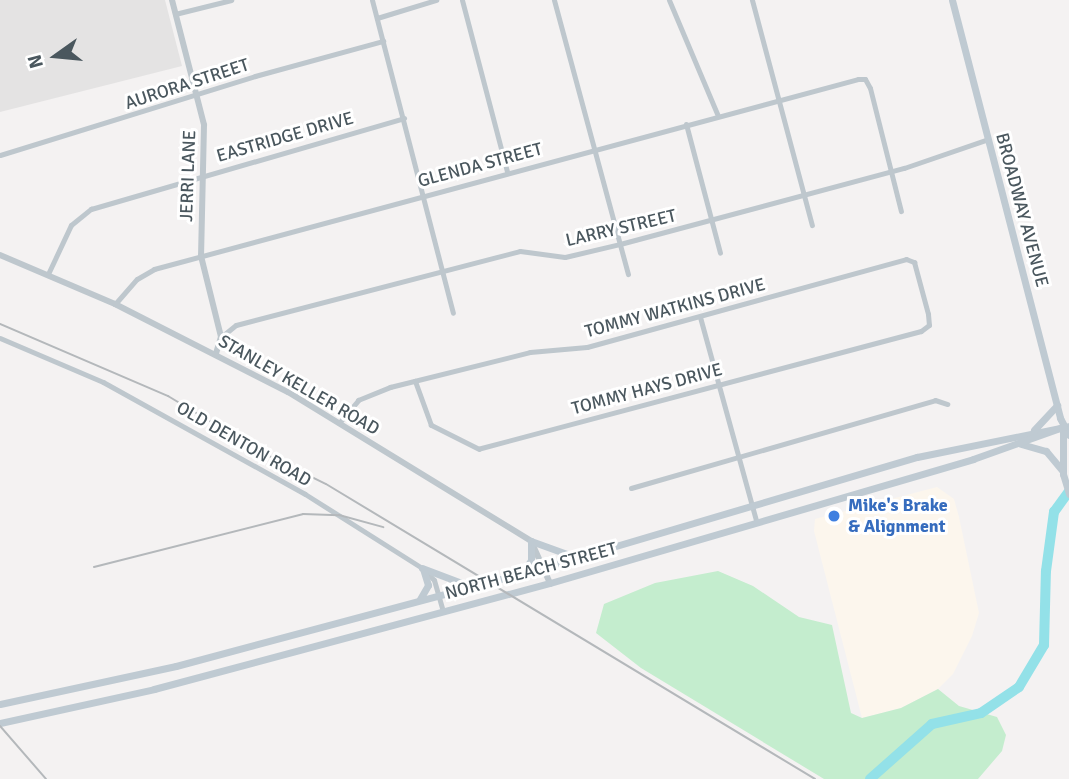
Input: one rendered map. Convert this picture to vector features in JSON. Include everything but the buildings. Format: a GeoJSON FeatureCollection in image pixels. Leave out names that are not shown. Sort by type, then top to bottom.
{"type":"FeatureCollection","features":[{"type":"Feature","properties":{"kind":"main road","name":"BROADWAY AVENUE"},"geometry":{"type":"LineString","coordinates":[[952,0],[1057,405],[1066,426]]}},
{"type":"Feature","properties":{"kind":"main road"},"geometry":{"type":"LineString","coordinates":[[1033,430],[1057,405]]}},
{"type":"Feature","properties":{"kind":"main road"},"geometry":{"type":"LineString","coordinates":[[1066,426],[1069,435]]}},
{"type":"Feature","properties":{"kind":"main road"},"geometry":{"type":"LineString","coordinates":[[1066,426],[1063,474],[1069,494]]}},
{"type":"Feature","properties":{"kind":"main road","name":"NORTH BEACH STREET"},"geometry":{"type":"LineString","coordinates":[[0,704],[150,672],[272,640],[576,558],[751,503],[877,468],[1033,430],[1066,426]]}},
{"type":"Feature","properties":{"kind":"main road","name":"NORTH BEACH STREET"},"geometry":{"type":"LineString","coordinates":[[0,723],[154,689],[550,583],[755,520],[1020,444],[1066,426]]}},
{"type":"Feature","properties":{"kind":"main road"},"geometry":{"type":"LineString","coordinates":[[1020,444],[1045,452],[1063,474]]}},
{"type":"Feature","properties":{"kind":"main road"},"geometry":{"type":"LineString","coordinates":[[877,468],[882,485]]}},
{"type":"Feature","properties":{"kind":"main road"},"geometry":{"type":"LineString","coordinates":[[523,572],[531,560],[531,541],[576,558]]}},
{"type":"Feature","properties":{"kind":"main road"},"geometry":{"type":"LineString","coordinates":[[422,568],[471,585]]}},
{"type":"Feature","properties":{"kind":"main road"},"geometry":{"type":"LineString","coordinates":[[420,599],[428,584],[422,568]]}},
{"type":"Feature","properties":{"kind":"main road"},"geometry":{"type":"LineString","coordinates":[[272,640],[277,656]]}},
{"type":"Feature","properties":{"kind":"main road"},"geometry":{"type":"LineString","coordinates":[[150,672],[154,689]]}},
{"type":"Feature","properties":{"kind":"street","name":"JERRI LANE"},"geometry":{"type":"LineString","coordinates":[[172,0],[204,125],[201,256],[221,337]]}},
{"type":"Feature","properties":{"kind":"street"},"geometry":{"type":"LineString","coordinates":[[175,14],[231,0]]}},
{"type":"Feature","properties":{"kind":"street"},"geometry":{"type":"LineString","coordinates":[[372,0],[453,313]]}},
{"type":"Feature","properties":{"kind":"street"},"geometry":{"type":"LineString","coordinates":[[377,18],[436,0]]}},
{"type":"Feature","properties":{"kind":"street"},"geometry":{"type":"LineString","coordinates":[[462,0],[507,172]]}},
{"type":"Feature","properties":{"kind":"street"},"geometry":{"type":"LineString","coordinates":[[554,0],[628,274]]}},
{"type":"Feature","properties":{"kind":"street"},"geometry":{"type":"LineString","coordinates":[[669,0],[718,116]]}},
{"type":"Feature","properties":{"kind":"street"},"geometry":{"type":"LineString","coordinates":[[752,0],[811,225]]}},
{"type":"Feature","properties":{"kind":"street","name":"AURORA STREET"},"geometry":{"type":"LineString","coordinates":[[0,155],[383,41]]}},
{"type":"Feature","properties":{"kind":"street","name":"GLENDA STREET"},"geometry":{"type":"LineString","coordinates":[[115,304],[145,272],[686,124],[865,79],[891,172]]}},
{"type":"Feature","properties":{"kind":"street","name":"EASTRIDGE DRIVE"},"geometry":{"type":"LineString","coordinates":[[48,274],[71,225],[91,209],[404,118]]}},
{"type":"Feature","properties":{"kind":"street"},"geometry":{"type":"LineString","coordinates":[[686,124],[720,253]]}},
{"type":"Feature","properties":{"kind":"street","name":"LARRY STREET"},"geometry":{"type":"LineString","coordinates":[[221,337],[236,325],[520,251],[565,257],[620,244],[891,172],[988,139]]}},
{"type":"Feature","properties":{"kind":"street"},"geometry":{"type":"LineString","coordinates":[[891,172],[901,211]]}},
{"type":"Feature","properties":{"kind":"street","name":"STANLEY KELLER ROAD"},"geometry":{"type":"LineString","coordinates":[[0,255],[115,304],[216,353],[339,423],[531,541],[545,566],[550,583]]}},
{"type":"Feature","properties":{"kind":"street","name":"TOMMY WATKINS DRIVE"},"geometry":{"type":"LineString","coordinates":[[339,423],[348,409],[370,393],[530,352],[587,347],[906,259],[914,262],[928,314],[929,325],[921,331]]}},
{"type":"Feature","properties":{"kind":"street"},"geometry":{"type":"LineString","coordinates":[[700,317],[755,520]]}},
{"type":"Feature","properties":{"kind":"street","name":"TOMMY HAYS DRIVE"},"geometry":{"type":"LineString","coordinates":[[415,381],[431,425],[479,449],[921,331]]}},
{"type":"Feature","properties":{"kind":"street"},"geometry":{"type":"LineString","coordinates":[[216,353],[221,337]]}},
{"type":"Feature","properties":{"kind":"street","name":"OLD DENTON ROAD"},"geometry":{"type":"LineString","coordinates":[[0,338],[103,382],[213,441],[422,568],[434,580],[443,612]]}},
{"type":"Feature","properties":{"kind":"street"},"geometry":{"type":"LineString","coordinates":[[631,488],[935,400],[947,404]]}},
{"type":"Feature","properties":{"kind":"shaded area"},"geometry":{"type":"Polygon","coordinates":[[[0,0],[165,0],[182,66],[0,112],[0,0]]]}},
{"type":"Feature","properties":{"kind":"shaded area"},"geometry":{"type":"Polygon","coordinates":[[[937,487],[954,499],[959,517],[979,613],[972,636],[953,674],[938,689],[901,708],[862,718],[814,531],[815,519],[937,487]]]}},
{"type":"Feature","properties":{"kind":"green space"},"geometry":{"type":"Polygon","coordinates":[[[718,571],[753,586],[799,617],[832,625],[851,713],[862,718],[901,708],[938,689],[959,706],[997,717],[1006,735],[1002,751],[978,779],[824,779],[641,668],[596,633],[604,604],[655,583],[718,571]]]}},
{"type":"Feature","properties":{"kind":"waterway"},"geometry":{"type":"LineString","coordinates":[[870,779],[932,724],[981,713],[1019,687],[1044,645],[1046,571],[1054,512],[1069,491]]}},
{"type":"Feature","properties":{"kind":"railway"},"geometry":{"type":"LineString","coordinates":[[0,324],[168,396],[261,452],[326,484],[815,779]]}},
{"type":"Feature","properties":{"kind":"railway"},"geometry":{"type":"LineString","coordinates":[[94,567],[303,514],[339,515],[383,527]]}},
{"type":"Feature","properties":{"kind":"railway"},"geometry":{"type":"LineString","coordinates":[[0,726],[46,779]]}},
{"type":"Feature","properties":{"kind":"place","name":"Mike's Brake & Alignment"},"geometry":{"type":"Point","coordinates":[834,516]}}]}
